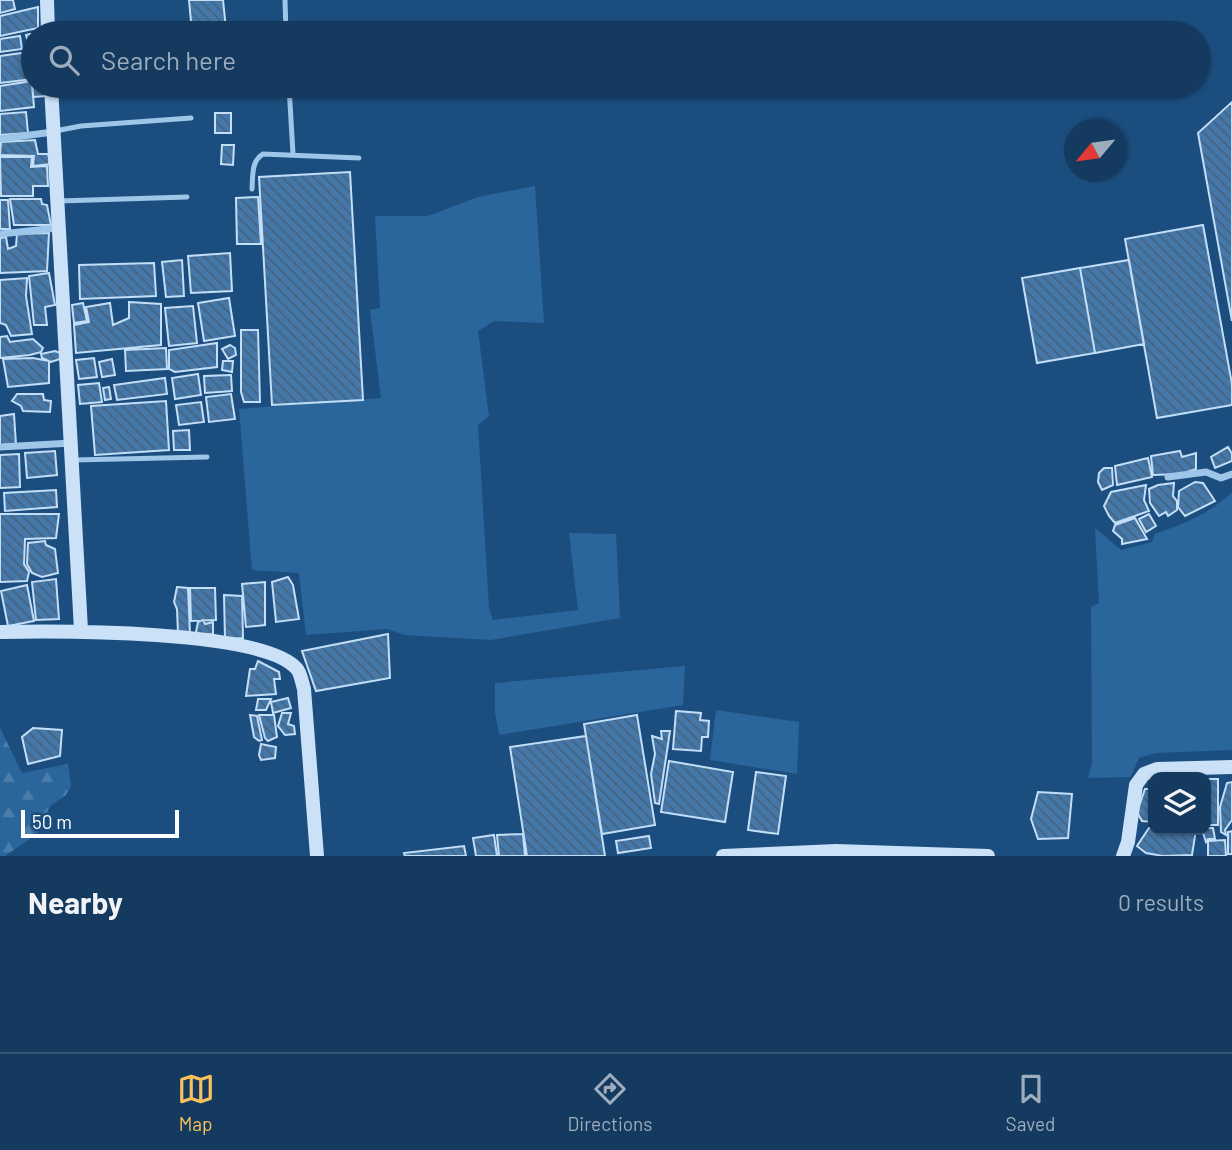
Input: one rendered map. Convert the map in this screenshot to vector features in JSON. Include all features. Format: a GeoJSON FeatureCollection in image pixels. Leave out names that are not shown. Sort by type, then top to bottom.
{"type":"FeatureCollection","features":[{"type":"Feature","properties":{"kind":"street"},"geometry":{"type":"LineString","coordinates":[[47,0],[48,21]]}},
{"type":"Feature","properties":{"kind":"street"},"geometry":{"type":"LineString","coordinates":[[51,98],[81,631]]}},
{"type":"Feature","properties":{"kind":"street"},"geometry":{"type":"LineString","coordinates":[[0,139],[52,132]]}},
{"type":"Feature","properties":{"kind":"street"},"geometry":{"type":"LineString","coordinates":[[0,234],[57,228]]}},
{"type":"Feature","properties":{"kind":"street"},"geometry":{"type":"LineString","coordinates":[[0,447],[72,443]]}},
{"type":"Feature","properties":{"kind":"street"},"geometry":{"type":"LineString","coordinates":[[1168,477],[1206,472],[1222,478],[1232,474]]}},
{"type":"Feature","properties":{"kind":"street"},"geometry":{"type":"LineString","coordinates":[[0,632],[122,632],[247,647],[276,656],[298,670],[304,690],[317,856]]}},
{"type":"Feature","properties":{"kind":"street"},"geometry":{"type":"LineString","coordinates":[[1123,856],[1128,842],[1136,785],[1144,774],[1157,769],[1232,767]]}},
{"type":"Feature","properties":{"kind":"street"},"geometry":{"type":"LineString","coordinates":[[723,856],[836,851],[988,856]]}},
{"type":"Feature","properties":{"kind":"lane"},"geometry":{"type":"LineString","coordinates":[[285,0],[286,21]]}},
{"type":"Feature","properties":{"kind":"lane"},"geometry":{"type":"LineString","coordinates":[[290,98],[293,154]]}},
{"type":"Feature","properties":{"kind":"lane"},"geometry":{"type":"LineString","coordinates":[[52,132],[80,126],[191,118]]}},
{"type":"Feature","properties":{"kind":"lane"},"geometry":{"type":"LineString","coordinates":[[252,189],[254,164],[263,154],[359,158]]}},
{"type":"Feature","properties":{"kind":"lane"},"geometry":{"type":"LineString","coordinates":[[56,201],[187,197]]}},
{"type":"Feature","properties":{"kind":"lane"},"geometry":{"type":"LineString","coordinates":[[73,460],[207,457]]}},
{"type":"Feature","properties":{"kind":"green space"},"geometry":{"type":"Polygon","coordinates":[[[535,186],[544,323],[494,321],[478,331],[489,416],[478,425],[489,608],[493,620],[578,610],[569,533],[616,534],[620,618],[491,640],[405,635],[387,629],[306,635],[299,573],[252,570],[239,409],[381,398],[370,310],[380,308],[375,216],[428,216],[478,197],[535,186]]]}},
{"type":"Feature","properties":{"kind":"green space"},"geometry":{"type":"Polygon","coordinates":[[[1232,492],[1232,750],[1155,753],[1139,758],[1131,777],[1088,778],[1092,763],[1091,607],[1099,603],[1095,528],[1121,550],[1152,542],[1155,534],[1205,512],[1232,492]]]}},
{"type":"Feature","properties":{"kind":"green space"},"geometry":{"type":"Polygon","coordinates":[[[685,666],[683,705],[499,735],[495,712],[495,683],[685,666]]]}},
{"type":"Feature","properties":{"kind":"green space"},"geometry":{"type":"Polygon","coordinates":[[[716,710],[799,722],[797,774],[710,760],[716,710]]]}},
{"type":"Feature","properties":{"kind":"green space"},"geometry":{"type":"Polygon","coordinates":[[[0,728],[22,773],[68,764],[71,786],[66,795],[50,806],[38,833],[5,856],[0,856],[0,728]]]}},
{"type":"Feature","properties":{"kind":"building"},"geometry":{"type":"Polygon","coordinates":[[[0,0],[13,0],[15,9],[0,13],[0,0]]]}},
{"type":"Feature","properties":{"kind":"building"},"geometry":{"type":"Polygon","coordinates":[[[189,0],[223,0],[225,21],[191,21],[189,0]]]}},
{"type":"Feature","properties":{"kind":"building"},"geometry":{"type":"Polygon","coordinates":[[[38,7],[38,21],[21,21],[21,32],[0,36],[0,16],[38,7]]]}},
{"type":"Feature","properties":{"kind":"building"},"geometry":{"type":"Polygon","coordinates":[[[20,36],[21,49],[0,52],[0,39],[20,36]]]}},
{"type":"Feature","properties":{"kind":"building"},"geometry":{"type":"Polygon","coordinates":[[[21,53],[21,80],[0,83],[0,56],[21,53]]]}},
{"type":"Feature","properties":{"kind":"building"},"geometry":{"type":"Polygon","coordinates":[[[21,83],[21,98],[33,98],[34,107],[0,111],[0,86],[21,83]]]}},
{"type":"Feature","properties":{"kind":"building"},"geometry":{"type":"Polygon","coordinates":[[[1232,102],[1232,321],[1198,133],[1232,102]]]}},
{"type":"Feature","properties":{"kind":"building"},"geometry":{"type":"Polygon","coordinates":[[[26,112],[28,133],[0,135],[0,114],[26,112]]]}},
{"type":"Feature","properties":{"kind":"building"},"geometry":{"type":"Polygon","coordinates":[[[215,113],[231,113],[231,133],[215,133],[215,113]]]}},
{"type":"Feature","properties":{"kind":"building"},"geometry":{"type":"Polygon","coordinates":[[[35,140],[38,154],[48,154],[51,164],[33,166],[34,156],[0,155],[1,142],[35,140]]]}},
{"type":"Feature","properties":{"kind":"building"},"geometry":{"type":"Polygon","coordinates":[[[222,145],[234,145],[233,165],[221,164],[222,145]]]}},
{"type":"Feature","properties":{"kind":"building"},"geometry":{"type":"Polygon","coordinates":[[[0,157],[32,157],[31,167],[47,166],[48,186],[33,186],[33,196],[1,196],[0,157]]]}},
{"type":"Feature","properties":{"kind":"building"},"geometry":{"type":"Polygon","coordinates":[[[350,172],[363,400],[272,405],[259,177],[350,172]]]}},
{"type":"Feature","properties":{"kind":"building"},"geometry":{"type":"Polygon","coordinates":[[[258,197],[261,244],[237,244],[236,198],[258,197]]]}},
{"type":"Feature","properties":{"kind":"building"},"geometry":{"type":"Polygon","coordinates":[[[10,199],[41,199],[42,204],[47,205],[51,225],[14,225],[10,199]]]}},
{"type":"Feature","properties":{"kind":"building"},"geometry":{"type":"Polygon","coordinates":[[[0,200],[8,200],[10,229],[0,229],[0,200]]]}},
{"type":"Feature","properties":{"kind":"building"},"geometry":{"type":"Polygon","coordinates":[[[1203,225],[1232,384],[1232,405],[1157,418],[1125,239],[1203,225]]]}},
{"type":"Feature","properties":{"kind":"building"},"geometry":{"type":"Polygon","coordinates":[[[49,233],[47,271],[0,273],[0,238],[6,237],[8,249],[16,246],[17,234],[49,233]]]}},
{"type":"Feature","properties":{"kind":"building"},"geometry":{"type":"Polygon","coordinates":[[[230,253],[232,291],[191,293],[188,256],[230,253]]]}},
{"type":"Feature","properties":{"kind":"building"},"geometry":{"type":"Polygon","coordinates":[[[182,260],[184,296],[166,297],[162,262],[182,260]]]}},
{"type":"Feature","properties":{"kind":"building"},"geometry":{"type":"Polygon","coordinates":[[[1129,260],[1144,344],[1095,353],[1080,268],[1129,260]]]}},
{"type":"Feature","properties":{"kind":"building"},"geometry":{"type":"Polygon","coordinates":[[[154,263],[156,296],[80,299],[79,265],[154,263]]]}},
{"type":"Feature","properties":{"kind":"building"},"geometry":{"type":"Polygon","coordinates":[[[1080,268],[1095,353],[1037,363],[1022,278],[1080,268]]]}},
{"type":"Feature","properties":{"kind":"building"},"geometry":{"type":"Polygon","coordinates":[[[49,273],[55,305],[45,307],[47,325],[34,325],[29,276],[49,273]]]}},
{"type":"Feature","properties":{"kind":"building"},"geometry":{"type":"Polygon","coordinates":[[[27,278],[26,296],[32,334],[11,336],[6,325],[0,323],[0,280],[27,278]]]}},
{"type":"Feature","properties":{"kind":"building"},"geometry":{"type":"Polygon","coordinates":[[[229,298],[235,336],[204,341],[198,303],[229,298]]]}},
{"type":"Feature","properties":{"kind":"building"},"geometry":{"type":"Polygon","coordinates":[[[129,302],[161,304],[161,345],[76,353],[74,325],[89,322],[86,307],[110,303],[113,325],[129,318],[129,302]]]}},
{"type":"Feature","properties":{"kind":"building"},"geometry":{"type":"Polygon","coordinates":[[[83,303],[87,321],[74,323],[72,305],[83,303]]]}},
{"type":"Feature","properties":{"kind":"building"},"geometry":{"type":"Polygon","coordinates":[[[193,306],[197,343],[169,346],[165,308],[193,306]]]}},
{"type":"Feature","properties":{"kind":"building"},"geometry":{"type":"Polygon","coordinates":[[[241,330],[258,330],[260,402],[244,402],[241,392],[241,330]]]}},
{"type":"Feature","properties":{"kind":"building"},"geometry":{"type":"Polygon","coordinates":[[[7,336],[10,342],[33,339],[43,348],[41,352],[30,355],[0,358],[0,337],[7,336]]]}},
{"type":"Feature","properties":{"kind":"building"},"geometry":{"type":"Polygon","coordinates":[[[217,343],[217,367],[175,372],[169,369],[169,350],[217,343]]]}},
{"type":"Feature","properties":{"kind":"building"},"geometry":{"type":"Polygon","coordinates":[[[230,345],[235,348],[236,355],[228,359],[222,349],[230,345]]]}},
{"type":"Feature","properties":{"kind":"building"},"geometry":{"type":"Polygon","coordinates":[[[166,348],[167,369],[126,371],[125,350],[166,348]]]}},
{"type":"Feature","properties":{"kind":"building"},"geometry":{"type":"Polygon","coordinates":[[[55,351],[63,354],[63,358],[51,362],[42,358],[41,354],[55,351]]]}},
{"type":"Feature","properties":{"kind":"building"},"geometry":{"type":"Polygon","coordinates":[[[33,358],[49,361],[49,383],[8,387],[3,359],[33,358]]]}},
{"type":"Feature","properties":{"kind":"building"},"geometry":{"type":"Polygon","coordinates":[[[94,358],[97,377],[79,379],[76,360],[94,358]]]}},
{"type":"Feature","properties":{"kind":"building"},"geometry":{"type":"Polygon","coordinates":[[[112,359],[115,375],[102,377],[99,362],[112,359]]]}},
{"type":"Feature","properties":{"kind":"building"},"geometry":{"type":"Polygon","coordinates":[[[223,361],[233,361],[232,372],[222,370],[223,361]]]}},
{"type":"Feature","properties":{"kind":"building"},"geometry":{"type":"Polygon","coordinates":[[[198,374],[201,395],[175,399],[172,378],[198,374]]]}},
{"type":"Feature","properties":{"kind":"building"},"geometry":{"type":"Polygon","coordinates":[[[231,375],[232,391],[205,393],[204,376],[231,375]]]}},
{"type":"Feature","properties":{"kind":"building"},"geometry":{"type":"Polygon","coordinates":[[[165,378],[167,394],[117,400],[114,385],[165,378]]]}},
{"type":"Feature","properties":{"kind":"building"},"geometry":{"type":"Polygon","coordinates":[[[99,383],[102,402],[80,404],[78,385],[99,383]]]}},
{"type":"Feature","properties":{"kind":"building"},"geometry":{"type":"Polygon","coordinates":[[[109,387],[111,399],[105,400],[103,388],[109,387]]]}},
{"type":"Feature","properties":{"kind":"building"},"geometry":{"type":"Polygon","coordinates":[[[17,394],[43,394],[44,400],[51,401],[50,412],[23,411],[21,406],[12,401],[17,394]]]}},
{"type":"Feature","properties":{"kind":"building"},"geometry":{"type":"Polygon","coordinates":[[[231,394],[235,419],[209,422],[206,397],[231,394]]]}},
{"type":"Feature","properties":{"kind":"building"},"geometry":{"type":"Polygon","coordinates":[[[166,401],[169,450],[95,455],[91,406],[166,401]]]}},
{"type":"Feature","properties":{"kind":"building"},"geometry":{"type":"Polygon","coordinates":[[[201,402],[204,422],[179,425],[176,405],[201,402]]]}},
{"type":"Feature","properties":{"kind":"building"},"geometry":{"type":"Polygon","coordinates":[[[14,414],[16,445],[0,445],[0,416],[14,414]]]}},
{"type":"Feature","properties":{"kind":"building"},"geometry":{"type":"Polygon","coordinates":[[[189,430],[190,450],[174,450],[173,431],[189,430]]]}},
{"type":"Feature","properties":{"kind":"building"},"geometry":{"type":"Polygon","coordinates":[[[1228,447],[1232,461],[1215,468],[1211,457],[1228,447]]]}},
{"type":"Feature","properties":{"kind":"building"},"geometry":{"type":"Polygon","coordinates":[[[55,451],[57,475],[27,478],[25,453],[55,451]]]}},
{"type":"Feature","properties":{"kind":"building"},"geometry":{"type":"Polygon","coordinates":[[[1180,451],[1182,457],[1196,453],[1196,469],[1181,474],[1153,475],[1151,456],[1180,451]]]}},
{"type":"Feature","properties":{"kind":"building"},"geometry":{"type":"Polygon","coordinates":[[[19,454],[20,487],[0,488],[0,455],[19,454]]]}},
{"type":"Feature","properties":{"kind":"building"},"geometry":{"type":"Polygon","coordinates":[[[1148,458],[1152,477],[1117,485],[1115,466],[1148,458]]]}},
{"type":"Feature","properties":{"kind":"building"},"geometry":{"type":"Polygon","coordinates":[[[1104,468],[1112,468],[1113,485],[1102,490],[1098,482],[1099,473],[1104,468]]]}},
{"type":"Feature","properties":{"kind":"building"},"geometry":{"type":"Polygon","coordinates":[[[1195,482],[1203,483],[1215,501],[1185,516],[1178,507],[1179,491],[1195,482]]]}},
{"type":"Feature","properties":{"kind":"building"},"geometry":{"type":"Polygon","coordinates":[[[1174,483],[1173,496],[1177,501],[1177,510],[1168,516],[1166,512],[1159,516],[1150,503],[1149,489],[1174,483]]]}},
{"type":"Feature","properties":{"kind":"building"},"geometry":{"type":"Polygon","coordinates":[[[1146,485],[1144,500],[1149,511],[1115,523],[1104,506],[1111,492],[1146,485]]]}},
{"type":"Feature","properties":{"kind":"building"},"geometry":{"type":"Polygon","coordinates":[[[56,490],[57,507],[5,511],[4,493],[56,490]]]}},
{"type":"Feature","properties":{"kind":"building"},"geometry":{"type":"Polygon","coordinates":[[[0,514],[59,514],[56,538],[25,539],[24,564],[29,572],[27,581],[0,582],[0,514]]]}},
{"type":"Feature","properties":{"kind":"building"},"geometry":{"type":"Polygon","coordinates":[[[1149,514],[1156,526],[1146,532],[1139,519],[1149,514]]]}},
{"type":"Feature","properties":{"kind":"building"},"geometry":{"type":"Polygon","coordinates":[[[1135,518],[1147,539],[1122,544],[1122,539],[1113,531],[1115,525],[1135,518]]]}},
{"type":"Feature","properties":{"kind":"building"},"geometry":{"type":"Polygon","coordinates":[[[45,541],[46,545],[55,549],[58,573],[42,577],[32,573],[27,564],[28,543],[45,541]]]}},
{"type":"Feature","properties":{"kind":"building"},"geometry":{"type":"Polygon","coordinates":[[[288,577],[293,585],[299,619],[276,622],[272,582],[288,577]]]}},
{"type":"Feature","properties":{"kind":"building"},"geometry":{"type":"Polygon","coordinates":[[[56,579],[59,619],[36,620],[32,582],[56,579]]]}},
{"type":"Feature","properties":{"kind":"building"},"geometry":{"type":"Polygon","coordinates":[[[265,582],[265,625],[246,627],[242,584],[265,582]]]}},
{"type":"Feature","properties":{"kind":"building"},"geometry":{"type":"Polygon","coordinates":[[[27,585],[34,621],[8,626],[1,591],[27,585]]]}},
{"type":"Feature","properties":{"kind":"building"},"geometry":{"type":"Polygon","coordinates":[[[177,587],[188,588],[190,634],[178,634],[177,609],[174,602],[177,587]]]}},
{"type":"Feature","properties":{"kind":"building"},"geometry":{"type":"Polygon","coordinates":[[[190,588],[215,588],[216,620],[191,621],[190,588]]]}},
{"type":"Feature","properties":{"kind":"building"},"geometry":{"type":"Polygon","coordinates":[[[224,595],[242,596],[243,638],[225,639],[224,595]]]}},
{"type":"Feature","properties":{"kind":"building"},"geometry":{"type":"Polygon","coordinates":[[[203,620],[205,624],[213,622],[213,634],[195,637],[198,622],[203,620]]]}},
{"type":"Feature","properties":{"kind":"building"},"geometry":{"type":"Polygon","coordinates":[[[388,634],[390,678],[316,691],[302,651],[388,634]]]}},
{"type":"Feature","properties":{"kind":"building"},"geometry":{"type":"Polygon","coordinates":[[[258,661],[279,672],[280,679],[274,679],[276,694],[246,696],[250,669],[255,669],[258,661]]]}},
{"type":"Feature","properties":{"kind":"building"},"geometry":{"type":"Polygon","coordinates":[[[288,698],[291,708],[273,713],[271,702],[288,698]]]}},
{"type":"Feature","properties":{"kind":"building"},"geometry":{"type":"Polygon","coordinates":[[[258,699],[271,699],[266,710],[256,710],[258,699]]]}},
{"type":"Feature","properties":{"kind":"building"},"geometry":{"type":"Polygon","coordinates":[[[676,711],[701,713],[700,720],[709,721],[708,737],[702,737],[701,751],[673,749],[676,711]]]}},
{"type":"Feature","properties":{"kind":"building"},"geometry":{"type":"Polygon","coordinates":[[[282,713],[291,713],[288,724],[294,726],[295,734],[285,735],[278,726],[282,713]]]}},
{"type":"Feature","properties":{"kind":"building"},"geometry":{"type":"Polygon","coordinates":[[[250,715],[257,716],[262,740],[254,737],[250,715]]]}},
{"type":"Feature","properties":{"kind":"building"},"geometry":{"type":"Polygon","coordinates":[[[259,715],[274,715],[277,737],[268,741],[265,738],[259,715]]]}},
{"type":"Feature","properties":{"kind":"building"},"geometry":{"type":"Polygon","coordinates":[[[637,715],[655,825],[602,834],[584,724],[637,715]]]}},
{"type":"Feature","properties":{"kind":"building"},"geometry":{"type":"Polygon","coordinates":[[[33,728],[62,730],[60,756],[28,764],[22,737],[33,728]]]}},
{"type":"Feature","properties":{"kind":"building"},"geometry":{"type":"Polygon","coordinates":[[[661,731],[670,731],[659,804],[655,803],[651,774],[655,754],[652,736],[662,739],[661,731]]]}},
{"type":"Feature","properties":{"kind":"building"},"geometry":{"type":"Polygon","coordinates":[[[586,736],[605,856],[527,856],[510,747],[586,736]]]}},
{"type":"Feature","properties":{"kind":"building"},"geometry":{"type":"Polygon","coordinates":[[[261,744],[276,747],[275,758],[261,760],[261,744]]]}},
{"type":"Feature","properties":{"kind":"building"},"geometry":{"type":"Polygon","coordinates":[[[669,761],[733,772],[725,822],[661,812],[669,761]]]}},
{"type":"Feature","properties":{"kind":"building"},"geometry":{"type":"Polygon","coordinates":[[[756,772],[786,776],[778,834],[748,830],[756,772]]]}},
{"type":"Feature","properties":{"kind":"building"},"geometry":{"type":"Polygon","coordinates":[[[1211,779],[1218,779],[1218,825],[1211,825],[1211,779]]]}},
{"type":"Feature","properties":{"kind":"building"},"geometry":{"type":"Polygon","coordinates":[[[1232,782],[1232,820],[1225,830],[1226,835],[1221,832],[1220,807],[1227,783],[1232,782]]]}},
{"type":"Feature","properties":{"kind":"building"},"geometry":{"type":"Polygon","coordinates":[[[1145,789],[1148,789],[1148,822],[1142,821],[1137,812],[1145,789]]]}},
{"type":"Feature","properties":{"kind":"building"},"geometry":{"type":"Polygon","coordinates":[[[1038,792],[1072,794],[1068,838],[1038,839],[1031,819],[1038,792]]]}},
{"type":"Feature","properties":{"kind":"building"},"geometry":{"type":"Polygon","coordinates":[[[1213,828],[1215,839],[1208,839],[1206,842],[1204,835],[1211,835],[1213,828]]]}},
{"type":"Feature","properties":{"kind":"building"},"geometry":{"type":"Polygon","coordinates":[[[1148,830],[1148,835],[1195,835],[1192,855],[1163,856],[1146,853],[1137,846],[1148,830]]]}},
{"type":"Feature","properties":{"kind":"building"},"geometry":{"type":"Polygon","coordinates":[[[1232,831],[1232,854],[1228,854],[1228,832],[1232,831]]]}},
{"type":"Feature","properties":{"kind":"building"},"geometry":{"type":"Polygon","coordinates":[[[523,834],[525,856],[499,856],[497,835],[523,834]]]}},
{"type":"Feature","properties":{"kind":"building"},"geometry":{"type":"Polygon","coordinates":[[[494,835],[497,856],[476,856],[473,838],[494,835]]]}},
{"type":"Feature","properties":{"kind":"building"},"geometry":{"type":"Polygon","coordinates":[[[649,836],[651,848],[618,853],[616,841],[649,836]]]}},
{"type":"Feature","properties":{"kind":"building"},"geometry":{"type":"Polygon","coordinates":[[[1225,840],[1226,856],[1208,856],[1208,841],[1225,840]]]}},
{"type":"Feature","properties":{"kind":"building"},"geometry":{"type":"Polygon","coordinates":[[[464,846],[466,856],[405,856],[404,853],[464,846]]]}}]}
